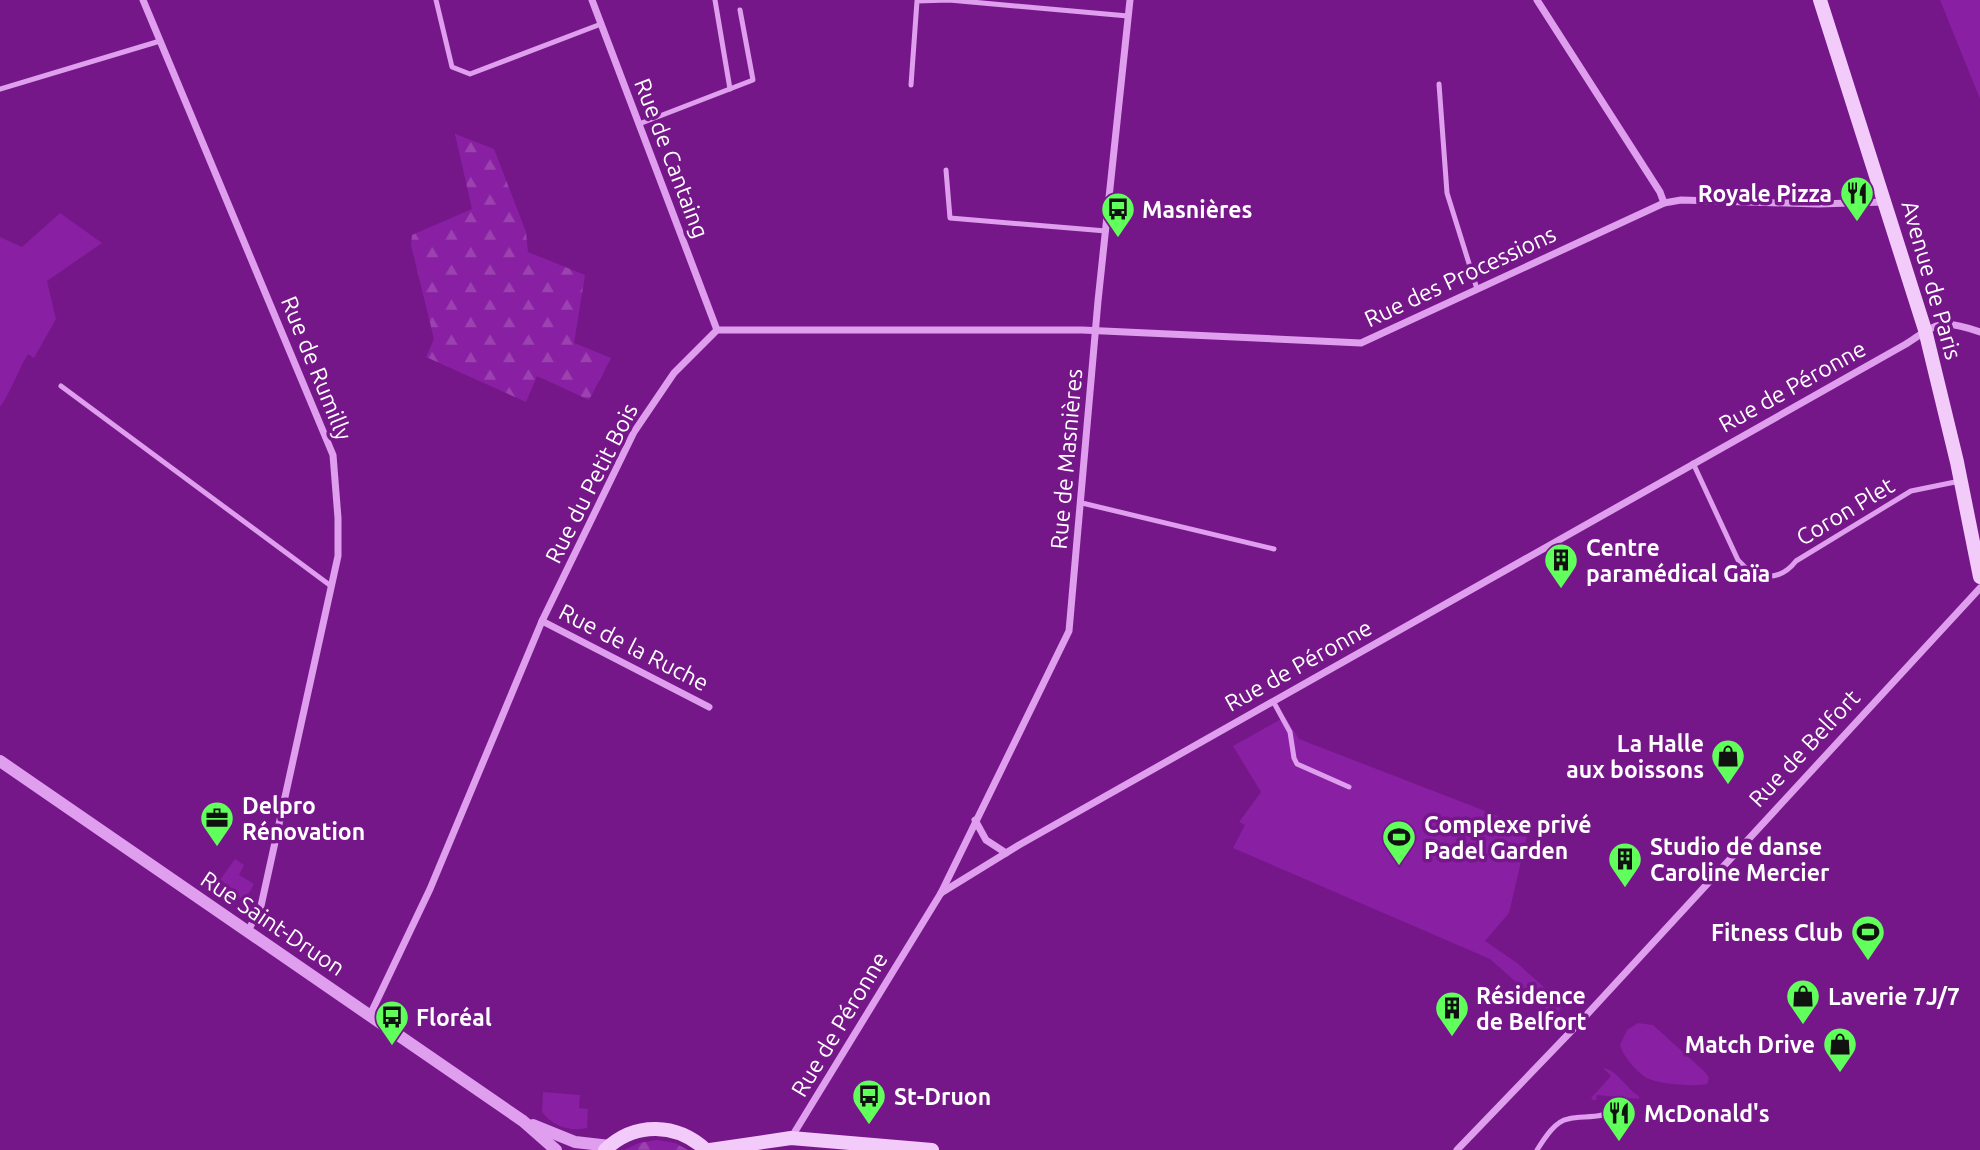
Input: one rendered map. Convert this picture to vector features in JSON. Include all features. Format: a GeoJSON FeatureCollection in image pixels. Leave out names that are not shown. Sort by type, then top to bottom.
{"type":"FeatureCollection","features":[{"type":"Feature","properties":{"kind":"main road","name":"Avenue de Paris"},"geometry":{"type":"LineString","coordinates":[[1820,0],[1925,330],[1961,480],[1980,577]]}},
{"type":"Feature","properties":{"kind":"main road"},"geometry":{"type":"LineString","coordinates":[[608,1148],[636,1131],[657,1128],[689,1137],[708,1150],[791,1138],[932,1150]]}},
{"type":"Feature","properties":{"kind":"street","name":"Rue de Rumilly"},"geometry":{"type":"LineString","coordinates":[[143,0],[333,455],[338,556],[261,906],[248,931]]}},
{"type":"Feature","properties":{"kind":"street","name":"Rue de Cantaing"},"geometry":{"type":"LineString","coordinates":[[592,0],[717,330]]}},
{"type":"Feature","properties":{"kind":"street","name":"Rue de Masnières"},"geometry":{"type":"LineString","coordinates":[[941,893],[1069,631],[1130,0]]}},
{"type":"Feature","properties":{"kind":"street"},"geometry":{"type":"LineString","coordinates":[[1537,0],[1645,168],[1664,203],[1681,200],[1818,204],[1885,202]]}},
{"type":"Feature","properties":{"kind":"street","name":"Rue des Processions"},"geometry":{"type":"LineString","coordinates":[[1096,331],[1361,343],[1664,203]]}},
{"type":"Feature","properties":{"kind":"street"},"geometry":{"type":"LineString","coordinates":[[1925,330],[1945,323],[1980,332]]}},
{"type":"Feature","properties":{"kind":"street"},"geometry":{"type":"LineString","coordinates":[[717,330],[1096,331]]}},
{"type":"Feature","properties":{"kind":"street","name":"Rue du Petit Bois"},"geometry":{"type":"LineString","coordinates":[[370,1016],[430,889],[542,621],[634,432],[674,373],[717,330]]}},
{"type":"Feature","properties":{"kind":"street","name":"Rue de Péronne"},"geometry":{"type":"LineString","coordinates":[[791,1138],[941,893],[1273,701],[1906,344],[1925,330]]}},
{"type":"Feature","properties":{"kind":"street","name":"Rue de Belfort"},"geometry":{"type":"LineString","coordinates":[[1457,1150],[1580,1022],[1980,588]]}},
{"type":"Feature","properties":{"kind":"street","name":"Rue de la Ruche"},"geometry":{"type":"LineString","coordinates":[[542,621],[709,707]]}},
{"type":"Feature","properties":{"kind":"street","name":"Rue Saint-Druon"},"geometry":{"type":"LineString","coordinates":[[0,761],[523,1121],[551,1148]]}},
{"type":"Feature","properties":{"kind":"street"},"geometry":{"type":"LineString","coordinates":[[975,820],[986,840],[1006,853]]}},
{"type":"Feature","properties":{"kind":"street","name":"Rue Saint-Druon"},"geometry":{"type":"LineString","coordinates":[[523,1121],[575,1142],[608,1148]]}},
{"type":"Feature","properties":{"kind":"lane"},"geometry":{"type":"LineString","coordinates":[[436,0],[452,67],[470,74],[601,24]]}},
{"type":"Feature","properties":{"kind":"lane"},"geometry":{"type":"LineString","coordinates":[[715,0],[730,89]]}},
{"type":"Feature","properties":{"kind":"lane"},"geometry":{"type":"LineString","coordinates":[[911,85],[917,1],[949,0],[1128,16]]}},
{"type":"Feature","properties":{"kind":"lane"},"geometry":{"type":"LineString","coordinates":[[639,124],[753,80],[740,10]]}},
{"type":"Feature","properties":{"kind":"lane"},"geometry":{"type":"LineString","coordinates":[[0,89],[160,41]]}},
{"type":"Feature","properties":{"kind":"lane"},"geometry":{"type":"LineString","coordinates":[[1439,84],[1447,193],[1477,289]]}},
{"type":"Feature","properties":{"kind":"lane"},"geometry":{"type":"LineString","coordinates":[[946,170],[950,218],[1106,231]]}},
{"type":"Feature","properties":{"kind":"lane"},"geometry":{"type":"LineString","coordinates":[[61,386],[331,586]]}},
{"type":"Feature","properties":{"kind":"lane","name":"Coron Plet"},"geometry":{"type":"LineString","coordinates":[[1693,463],[1738,561],[1748,571],[1759,576],[1774,576],[1791,568],[1796,561],[1911,491],[1961,480]]}},
{"type":"Feature","properties":{"kind":"lane"},"geometry":{"type":"LineString","coordinates":[[1082,503],[1274,549]]}},
{"type":"Feature","properties":{"kind":"lane"},"geometry":{"type":"LineString","coordinates":[[1273,701],[1290,732],[1297,764],[1349,787]]}},
{"type":"Feature","properties":{"kind":"lane"},"geometry":{"type":"LineString","coordinates":[[1536,1150],[1563,1120],[1588,1119],[1602,1115]]}},
{"type":"Feature","properties":{"kind":"green space"},"geometry":{"type":"Polygon","coordinates":[[[1940,0],[1980,0],[1980,99],[1940,0]]]}},
{"type":"Feature","properties":{"kind":"green space"},"geometry":{"type":"Polygon","coordinates":[[[455,134],[494,149],[526,232],[528,252],[585,275],[574,343],[611,358],[589,400],[537,376],[526,402],[426,357],[434,339],[411,245],[412,235],[472,209],[455,134]]]}},
{"type":"Feature","properties":{"kind":"green space"},"geometry":{"type":"Polygon","coordinates":[[[60,213],[102,243],[47,281],[56,319],[34,358],[28,354],[0,407],[0,237],[22,247],[60,213]]]}},
{"type":"Feature","properties":{"kind":"green space","name":"Complexe privé Padel Garden"},"geometry":{"type":"Polygon","coordinates":[[[1285,717],[1299,739],[1529,828],[1509,913],[1485,941],[1517,963],[1564,1005],[1554,1016],[1490,959],[1233,848],[1245,825],[1239,822],[1261,792],[1233,746],[1285,717]]]}},
{"type":"Feature","properties":{"kind":"green space"},"geometry":{"type":"Polygon","coordinates":[[[235,859],[244,865],[239,875],[254,884],[242,899],[217,884],[235,859]]]}},
{"type":"Feature","properties":{"kind":"green space"},"geometry":{"type":"Polygon","coordinates":[[[1638,1023],[1653,1025],[1706,1073],[1709,1078],[1707,1084],[1666,1083],[1645,1077],[1633,1067],[1620,1045],[1627,1030],[1638,1023]]]}},
{"type":"Feature","properties":{"kind":"green space"},"geometry":{"type":"Polygon","coordinates":[[[1603,1068],[1618,1076],[1639,1099],[1597,1095],[1596,1100],[1593,1100],[1591,1098],[1611,1076],[1603,1068]]]}},
{"type":"Feature","properties":{"kind":"green space"},"geometry":{"type":"Polygon","coordinates":[[[543,1092],[580,1095],[579,1108],[588,1109],[587,1128],[562,1127],[551,1121],[542,1112],[543,1092]]]}},
{"type":"Feature","properties":{"kind":"green space"},"geometry":{"type":"Polygon","coordinates":[[[657,1140],[675,1143],[688,1150],[624,1150],[639,1143],[657,1140]]]}},
{"type":"Feature","properties":{"kind":"place","name":"Royale Pizza"},"geometry":{"type":"Point","coordinates":[1857,223]}},
{"type":"Feature","properties":{"kind":"place","name":"Masnières"},"geometry":{"type":"Point","coordinates":[1118,239]}},
{"type":"Feature","properties":{"kind":"place","name":"Centre paramédical Gaïa"},"geometry":{"type":"Point","coordinates":[1561,590]}},
{"type":"Feature","properties":{"kind":"place","name":"La Halle aux boissons"},"geometry":{"type":"Point","coordinates":[1728,786]}},
{"type":"Feature","properties":{"kind":"place","name":"Delpro Rénovation"},"geometry":{"type":"Point","coordinates":[217,848]}},
{"type":"Feature","properties":{"kind":"place","name":"Complexe privé Padel Garden"},"geometry":{"type":"Point","coordinates":[1399,867]}},
{"type":"Feature","properties":{"kind":"place","name":"Studio de danse Caroline Mercier"},"geometry":{"type":"Point","coordinates":[1625,889]}},
{"type":"Feature","properties":{"kind":"place","name":"Fitness Club"},"geometry":{"type":"Point","coordinates":[1868,962]}},
{"type":"Feature","properties":{"kind":"place","name":"Laverie 7J/7"},"geometry":{"type":"Point","coordinates":[1803,1026]}},
{"type":"Feature","properties":{"kind":"place","name":"Résidence de Belfort"},"geometry":{"type":"Point","coordinates":[1452,1038]}},
{"type":"Feature","properties":{"kind":"place","name":"Floréal"},"geometry":{"type":"Point","coordinates":[392,1047]}},
{"type":"Feature","properties":{"kind":"place","name":"Match Drive"},"geometry":{"type":"Point","coordinates":[1840,1074]}},
{"type":"Feature","properties":{"kind":"place","name":"St-Druon"},"geometry":{"type":"Point","coordinates":[869,1126]}},
{"type":"Feature","properties":{"kind":"place","name":"McDonald's"},"geometry":{"type":"Point","coordinates":[1619,1143]}}]}
